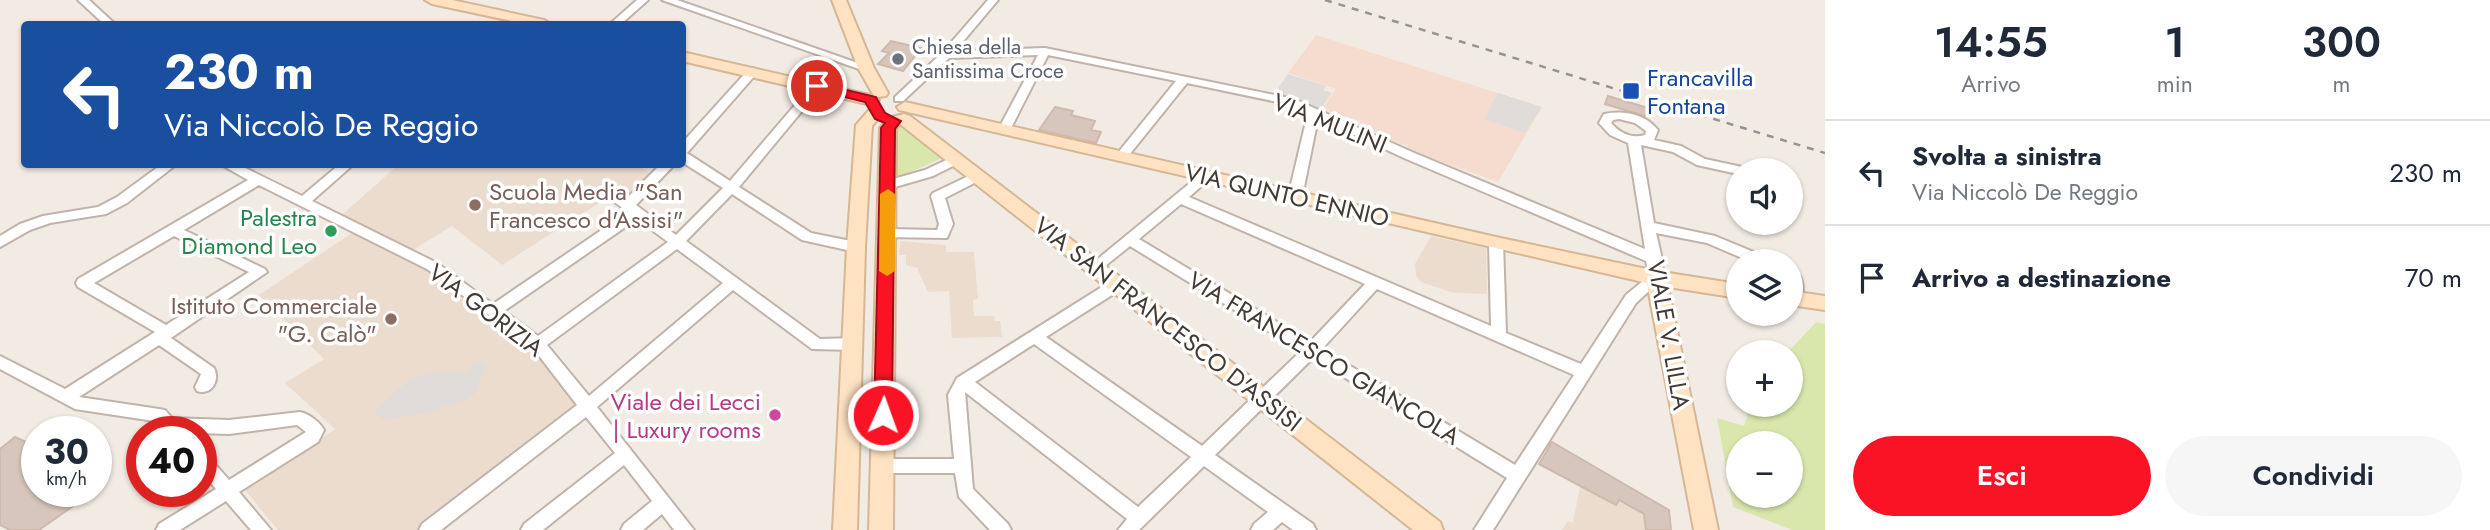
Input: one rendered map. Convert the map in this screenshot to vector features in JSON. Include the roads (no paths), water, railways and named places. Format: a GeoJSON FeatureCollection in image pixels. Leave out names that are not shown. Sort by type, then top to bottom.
{"type":"FeatureCollection","features":[{"type":"Feature","properties":{"kind":"main road"},"geometry":{"type":"LineString","coordinates":[[839,0],[866,68],[890,104]]}},
{"type":"Feature","properties":{"kind":"street"},"geometry":{"type":"LineString","coordinates":[[83,0],[107,21]]}},
{"type":"Feature","properties":{"kind":"street"},"geometry":{"type":"LineString","coordinates":[[432,0],[511,21]]}},
{"type":"Feature","properties":{"kind":"street"},"geometry":{"type":"LineString","coordinates":[[618,21],[643,0]]}},
{"type":"Feature","properties":{"kind":"street"},"geometry":{"type":"LineString","coordinates":[[667,0],[866,68]]}},
{"type":"Feature","properties":{"kind":"street"},"geometry":{"type":"LineString","coordinates":[[845,530],[856,247],[864,125],[946,55],[993,0]]}},
{"type":"Feature","properties":{"kind":"street"},"geometry":{"type":"LineString","coordinates":[[1004,130],[1045,51]]}},
{"type":"Feature","properties":{"kind":"street","name":"VIA MULINI"},"geometry":{"type":"LineString","coordinates":[[946,55],[1045,51],[1290,100],[1655,269]]}},
{"type":"Feature","properties":{"kind":"street","name":"VIA QUNTO ENNIO"},"geometry":{"type":"LineString","coordinates":[[686,56],[1496,243],[1655,269],[1726,287]]}},
{"type":"Feature","properties":{"kind":"street"},"geometry":{"type":"LineString","coordinates":[[686,148],[753,71]]}},
{"type":"Feature","properties":{"kind":"street"},"geometry":{"type":"LineString","coordinates":[[1121,157],[1184,79]]}},
{"type":"Feature","properties":{"kind":"street"},"geometry":{"type":"LineString","coordinates":[[538,344],[677,242],[730,189],[817,86]]}},
{"type":"Feature","properties":{"kind":"street"},"geometry":{"type":"LineString","coordinates":[[881,530],[890,104]]}},
{"type":"Feature","properties":{"kind":"street","name":"VIA SAN FRANCESCO D'ASSISI"},"geometry":{"type":"LineString","coordinates":[[890,104],[977,176],[1264,397],[1431,530]]}},
{"type":"Feature","properties":{"kind":"street"},"geometry":{"type":"LineString","coordinates":[[1295,197],[1314,111]]}},
{"type":"Feature","properties":{"kind":"street","name":"VIALE V. LILLA"},"geometry":{"type":"LineString","coordinates":[[1706,530],[1655,269],[1638,141],[1677,149],[1701,162],[1726,167]]}},
{"type":"Feature","properties":{"kind":"street"},"geometry":{"type":"LineString","coordinates":[[686,156],[730,189],[807,237],[856,247]]}},
{"type":"Feature","properties":{"kind":"street"},"geometry":{"type":"LineString","coordinates":[[888,185],[929,173],[957,159]]}},
{"type":"Feature","properties":{"kind":"street"},"geometry":{"type":"LineString","coordinates":[[0,242],[25,227],[48,219],[101,211],[122,200],[166,168]]}},
{"type":"Feature","properties":{"kind":"street","name":"VIA GORIZIA"},"geometry":{"type":"LineString","coordinates":[[234,168],[432,266],[538,344],[685,530]]}},
{"type":"Feature","properties":{"kind":"street"},"geometry":{"type":"LineString","coordinates":[[303,202],[343,168]]}},
{"type":"Feature","properties":{"kind":"street"},"geometry":{"type":"LineString","coordinates":[[492,311],[633,209],[666,168]]}},
{"type":"Feature","properties":{"kind":"street"},"geometry":{"type":"LineString","coordinates":[[888,234],[942,235],[946,224],[938,196],[977,176]]}},
{"type":"Feature","properties":{"kind":"street"},"geometry":{"type":"LineString","coordinates":[[1095,267],[1206,177]]}},
{"type":"Feature","properties":{"kind":"street"},"geometry":{"type":"LineString","coordinates":[[203,387],[209,372],[164,335],[83,283],[258,180]]}},
{"type":"Feature","properties":{"kind":"street"},"geometry":{"type":"LineString","coordinates":[[614,195],[817,345],[854,344]]}},
{"type":"Feature","properties":{"kind":"street"},"geometry":{"type":"LineString","coordinates":[[1180,198],[1584,372]]}},
{"type":"Feature","properties":{"kind":"street"},"geometry":{"type":"LineString","coordinates":[[1649,227],[1710,239],[1734,249]]}},
{"type":"Feature","properties":{"kind":"street"},"geometry":{"type":"LineString","coordinates":[[66,397],[260,272],[173,230]]}},
{"type":"Feature","properties":{"kind":"street","name":"VIA FRANCESCO GIANCOLA"},"geometry":{"type":"LineString","coordinates":[[1129,239],[1519,476]]}},
{"type":"Feature","properties":{"kind":"street"},"geometry":{"type":"LineString","coordinates":[[1496,243],[1499,335]]}},
{"type":"Feature","properties":{"kind":"street"},"geometry":{"type":"LineString","coordinates":[[1483,530],[1631,299],[1655,269]]}},
{"type":"Feature","properties":{"kind":"street"},"geometry":{"type":"LineString","coordinates":[[963,382],[1133,524],[1311,351],[1376,281]]}},
{"type":"Feature","properties":{"kind":"street"},"geometry":{"type":"LineString","coordinates":[[428,530],[588,406],[732,283]]}},
{"type":"Feature","properties":{"kind":"street"},"geometry":{"type":"LineString","coordinates":[[1002,530],[965,492],[956,395],[963,382],[1118,284]]}},
{"type":"Feature","properties":{"kind":"street"},"geometry":{"type":"LineString","coordinates":[[1803,300],[1825,303]]}},
{"type":"Feature","properties":{"kind":"street"},"geometry":{"type":"LineString","coordinates":[[1035,337],[1307,530]]}},
{"type":"Feature","properties":{"kind":"street"},"geometry":{"type":"LineString","coordinates":[[0,362],[81,405],[131,416]]}},
{"type":"Feature","properties":{"kind":"street"},"geometry":{"type":"LineString","coordinates":[[165,530],[312,437],[316,430],[300,418],[217,426]]}},
{"type":"Feature","properties":{"kind":"street"},"geometry":{"type":"LineString","coordinates":[[530,530],[625,455]]}},
{"type":"Feature","properties":{"kind":"street"},"geometry":{"type":"LineString","coordinates":[[881,466],[963,466]]}},
{"type":"Feature","properties":{"kind":"street"},"geometry":{"type":"LineString","coordinates":[[217,477],[262,530]]}},
{"type":"Feature","properties":{"kind":"street"},"geometry":{"type":"LineString","coordinates":[[631,530],[663,503]]}},
{"type":"Feature","properties":{"kind":"street"},"geometry":{"type":"LineString","coordinates":[[1260,530],[1281,512]]}},
{"type":"Feature","properties":{"kind":"railway"},"geometry":{"type":"LineString","coordinates":[[1325,0],[1825,153]]}},
{"type":"Feature","properties":{"kind":"place","name":"Chiesa della Santissima Croce"},"geometry":{"type":"Point","coordinates":[898,59]}},
{"type":"Feature","properties":{"kind":"place","name":"Francavilla Fontana"},"geometry":{"type":"Point","coordinates":[1631,91]}},
{"type":"Feature","properties":{"kind":"place","name":"Scuola Media \"San Francesco d'Assisi\""},"geometry":{"type":"Point","coordinates":[475,205]}},
{"type":"Feature","properties":{"kind":"place","name":"Palestra Diamond Leo"},"geometry":{"type":"Point","coordinates":[331,231]}},
{"type":"Feature","properties":{"kind":"place","name":"Istituto Commerciale \"G. Calò\""},"geometry":{"type":"Point","coordinates":[391,319]}},
{"type":"Feature","properties":{"kind":"place","name":"Viale dei Lecci | Luxury rooms"},"geometry":{"type":"Point","coordinates":[775,415]}}]}
